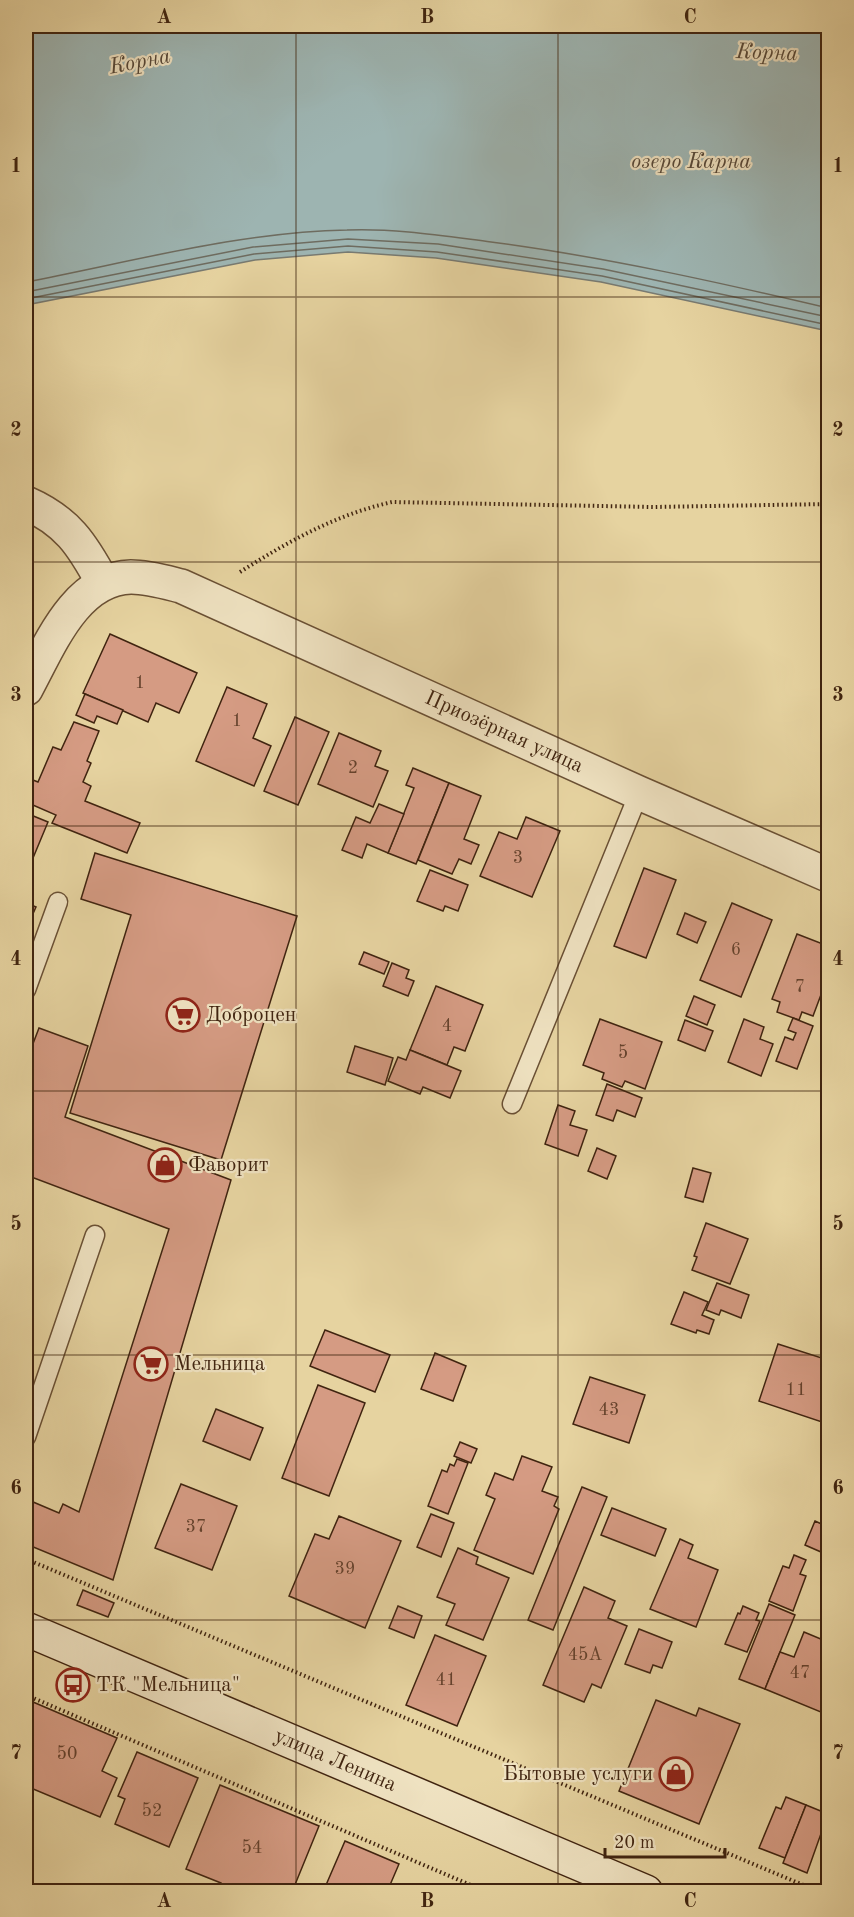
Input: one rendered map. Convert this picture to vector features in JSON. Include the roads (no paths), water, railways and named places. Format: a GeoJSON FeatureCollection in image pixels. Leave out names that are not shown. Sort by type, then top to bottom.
{"type":"FeatureCollection","features":[{"type":"Feature","properties":{"kind":"street"},"geometry":{"type":"LineString","coordinates":[[26,503],[58,520],[73,534],[103,583],[82,598],[63,623],[26,689]]}},
{"type":"Feature","properties":{"kind":"street","name":"Приозёрная улица"},"geometry":{"type":"LineString","coordinates":[[103,583],[132,577],[193,591],[639,793],[828,875]]}},
{"type":"Feature","properties":{"kind":"street","name":"улица Ленина"},"geometry":{"type":"LineString","coordinates":[[26,1629],[643,1891]]}},
{"type":"Feature","properties":{"kind":"lane"},"geometry":{"type":"LineString","coordinates":[[512,1104],[639,793]]}},
{"type":"Feature","properties":{"kind":"lane"},"geometry":{"type":"LineString","coordinates":[[26,990],[58,902]]}},
{"type":"Feature","properties":{"kind":"lane"},"geometry":{"type":"LineString","coordinates":[[26,1437],[95,1235]]}},
{"type":"Feature","properties":{"kind":"water","name":"озеро Карна"},"geometry":{"type":"Polygon","coordinates":[[[26,26],[828,26],[828,331],[601,282],[436,258],[348,252],[255,260],[26,305],[26,26]]]}},
{"type":"Feature","properties":{"kind":"place","name":"Доброцен"},"geometry":{"type":"Point","coordinates":[183,1015]}},
{"type":"Feature","properties":{"kind":"place","name":"Фаворит"},"geometry":{"type":"Point","coordinates":[165,1165]}},
{"type":"Feature","properties":{"kind":"place","name":"Мельница"},"geometry":{"type":"Point","coordinates":[151,1364]}},
{"type":"Feature","properties":{"kind":"place","name":"ТК \"Мельница\""},"geometry":{"type":"Point","coordinates":[73,1685]}},
{"type":"Feature","properties":{"kind":"place","name":"Бытовые услуги"},"geometry":{"type":"Point","coordinates":[676,1774]}},
{"type":"Feature","properties":{"kind":"water label","name":"Корна"},"geometry":{"type":"Point","coordinates":[767,53]}},
{"type":"Feature","properties":{"kind":"water label","name":"Корна"},"geometry":{"type":"Point","coordinates":[140,62]}}]}
